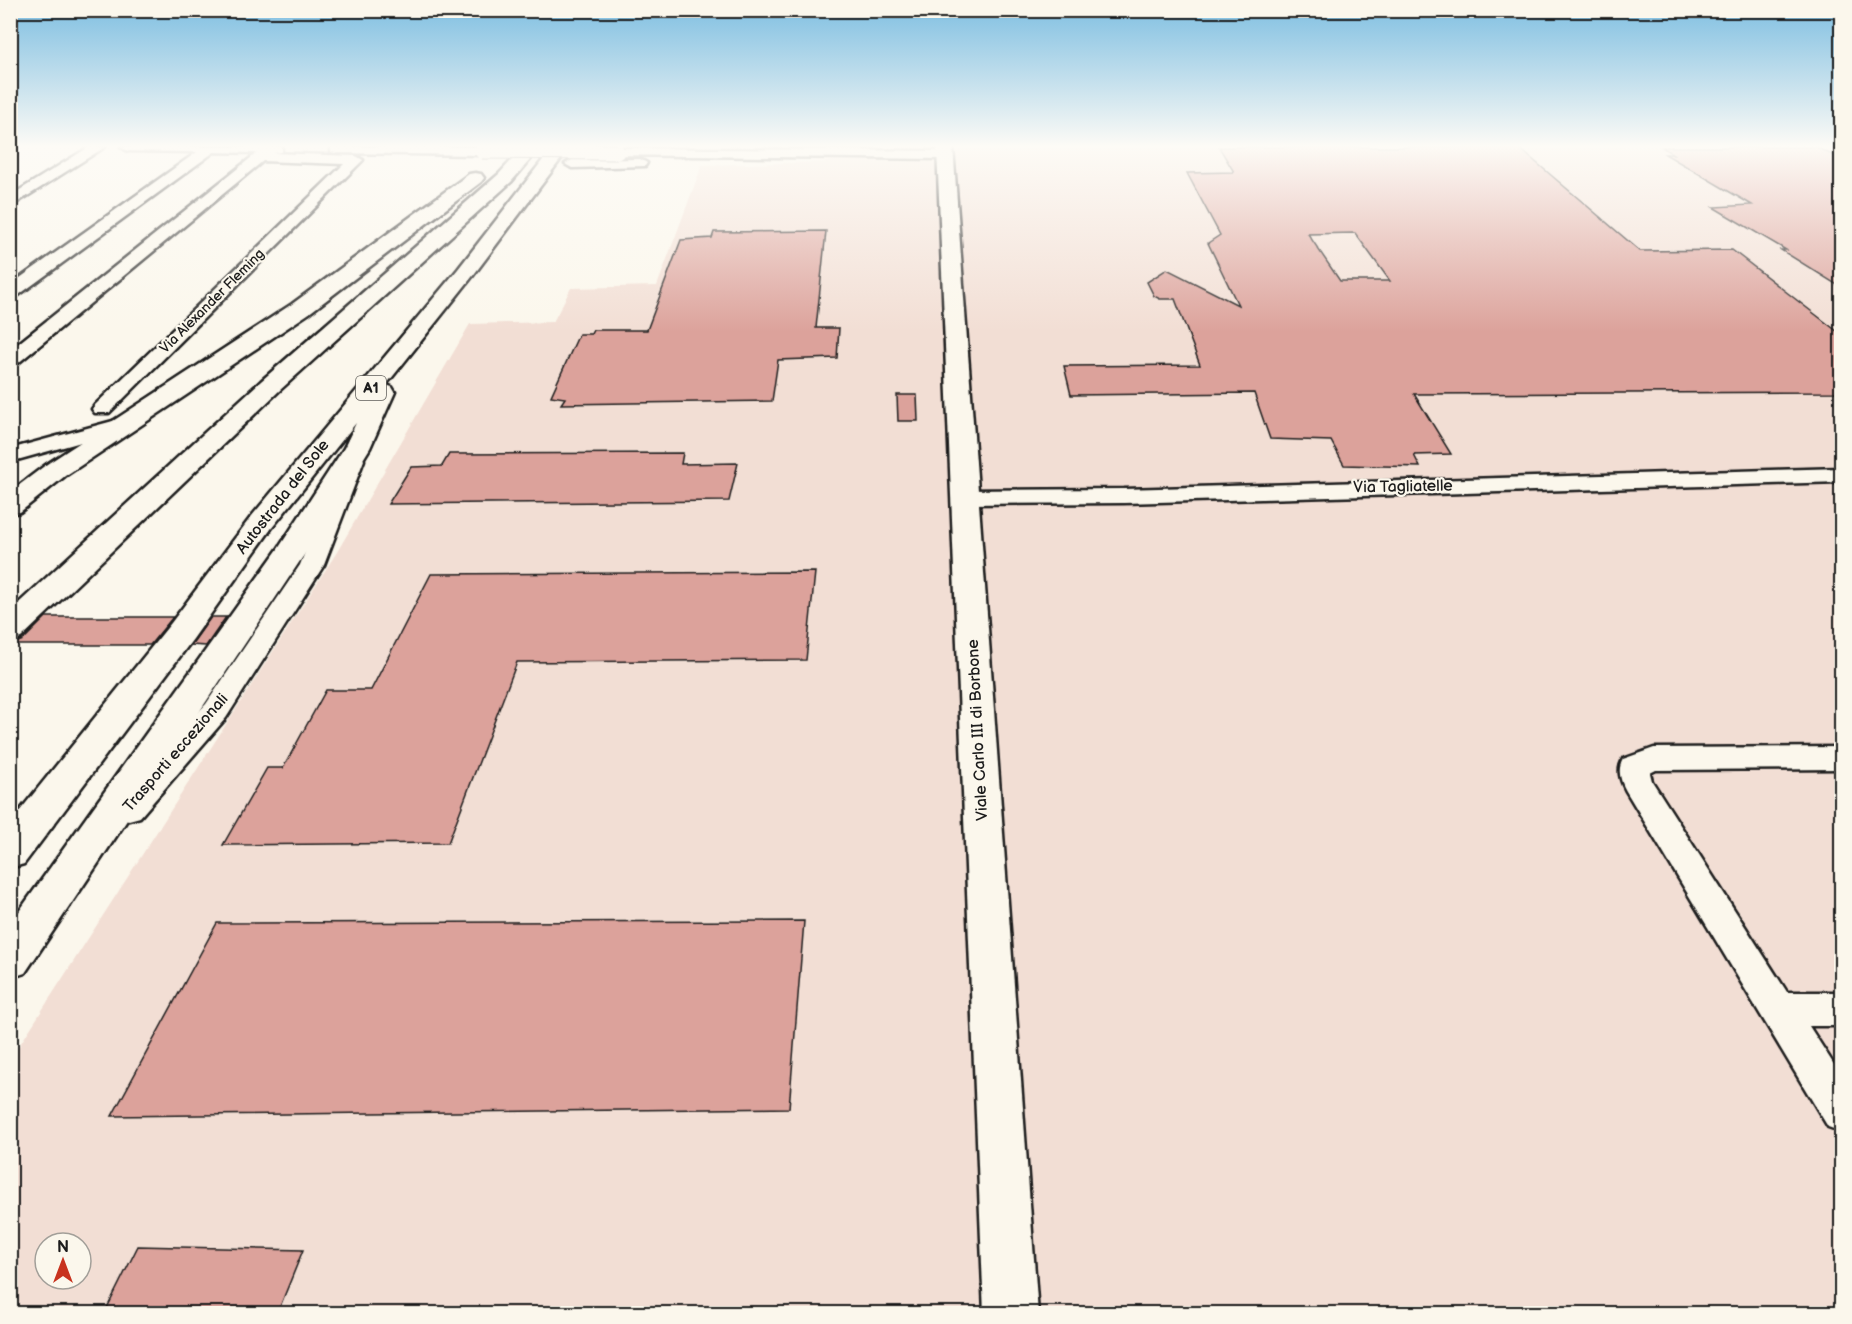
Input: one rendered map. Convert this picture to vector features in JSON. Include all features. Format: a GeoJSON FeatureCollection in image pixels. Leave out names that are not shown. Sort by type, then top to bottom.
{"type":"FeatureCollection","features":[{"type":"Feature","properties":{"kind":"main road"},"geometry":{"type":"LineString","coordinates":[[10,506],[56,470],[300,309],[434,209]]}},
{"type":"Feature","properties":{"kind":"main road"},"geometry":{"type":"LineString","coordinates":[[10,630],[270,386],[470,209]]}},
{"type":"Feature","properties":{"kind":"main road","name":"Autostrada del Sole"},"geometry":{"type":"LineString","coordinates":[[10,852],[182,631],[261,523],[522,209]]}},
{"type":"Feature","properties":{"kind":"main road","name":"Viale Carlo III di Borbone"},"geometry":{"type":"LineString","coordinates":[[948,209],[1011,1314]]}},
{"type":"Feature","properties":{"kind":"main road"},"geometry":{"type":"LineString","coordinates":[[357,448],[399,355]]}},
{"type":"Feature","properties":{"kind":"main road"},"geometry":{"type":"LineString","coordinates":[[10,959],[77,863]]}},
{"type":"Feature","properties":{"kind":"street"},"geometry":{"type":"LineString","coordinates":[[10,293],[127,209]]}},
{"type":"Feature","properties":{"kind":"street"},"geometry":{"type":"LineString","coordinates":[[10,360],[201,209]]}},
{"type":"Feature","properties":{"kind":"street","name":"Via Alexander Fleming"},"geometry":{"type":"LineString","coordinates":[[102,409],[306,209]]}},
{"type":"Feature","properties":{"kind":"street"},"geometry":{"type":"LineString","coordinates":[[10,456],[124,424]]}},
{"type":"Feature","properties":{"kind":"street","name":"Trasporti eccezionali"},"geometry":{"type":"LineString","coordinates":[[10,941],[222,702],[312,565],[345,486],[357,448]]}},
{"type":"Feature","properties":{"kind":"street","name":"Via Tagliatelle"},"geometry":{"type":"LineString","coordinates":[[965,496],[1124,496],[1842,475]]}},
{"type":"Feature","properties":{"kind":"street"},"geometry":{"type":"LineString","coordinates":[[1842,758],[1654,759],[1634,767],[1637,783],[1842,1113]]}},
{"type":"Feature","properties":{"kind":"street"},"geometry":{"type":"LineString","coordinates":[[1777,1009],[1842,1009]]}},
{"type":"Feature","properties":{"kind":"shaded area"},"geometry":{"type":"Polygon","coordinates":[[[686,209],[1841,209],[1841,1313],[11,1313],[10,1060],[337,552],[470,324],[553,322],[571,288],[657,286],[686,209]]]}},
{"type":"Feature","properties":{"kind":"building"},"geometry":{"type":"Polygon","coordinates":[[[1206,209],[1590,209],[1640,251],[1732,250],[1842,335],[1842,392],[1414,394],[1451,454],[1414,455],[1420,467],[1344,465],[1331,441],[1270,439],[1254,393],[1071,395],[1064,366],[1200,365],[1175,299],[1160,299],[1154,296],[1147,282],[1167,269],[1238,305],[1208,243],[1220,235],[1206,209]],[[1355,233],[1308,234],[1340,281],[1390,281],[1355,233]]]}},
{"type":"Feature","properties":{"kind":"building"},"geometry":{"type":"Polygon","coordinates":[[[1716,209],[1842,209],[1842,288],[1781,250],[1786,250],[1716,209]]]}},
{"type":"Feature","properties":{"kind":"building"},"geometry":{"type":"Polygon","coordinates":[[[826,231],[816,328],[839,328],[837,358],[778,360],[772,401],[561,404],[565,398],[551,396],[579,334],[591,334],[593,330],[647,330],[681,240],[712,238],[714,232],[826,231]]]}},
{"type":"Feature","properties":{"kind":"building"},"geometry":{"type":"Polygon","coordinates":[[[897,395],[917,395],[918,421],[898,421],[897,395]]]}},
{"type":"Feature","properties":{"kind":"building"},"geometry":{"type":"Polygon","coordinates":[[[683,453],[681,464],[738,463],[729,501],[388,504],[411,467],[442,466],[449,454],[683,453]]]}},
{"type":"Feature","properties":{"kind":"building"},"geometry":{"type":"Polygon","coordinates":[[[815,572],[806,660],[517,662],[448,843],[223,845],[267,768],[283,768],[326,690],[371,690],[431,574],[815,572]]]}},
{"type":"Feature","properties":{"kind":"building"},"geometry":{"type":"Polygon","coordinates":[[[46,617],[173,617],[150,645],[10,645],[23,640],[46,617]]]}},
{"type":"Feature","properties":{"kind":"building"},"geometry":{"type":"Polygon","coordinates":[[[211,617],[226,617],[206,646],[191,645],[211,617]]]}},
{"type":"Feature","properties":{"kind":"building"},"geometry":{"type":"Polygon","coordinates":[[[804,921],[789,1108],[112,1116],[217,923],[804,921]]]}},
{"type":"Feature","properties":{"kind":"building"},"geometry":{"type":"Polygon","coordinates":[[[138,1246],[303,1250],[277,1314],[104,1314],[138,1246]]]}}]}
